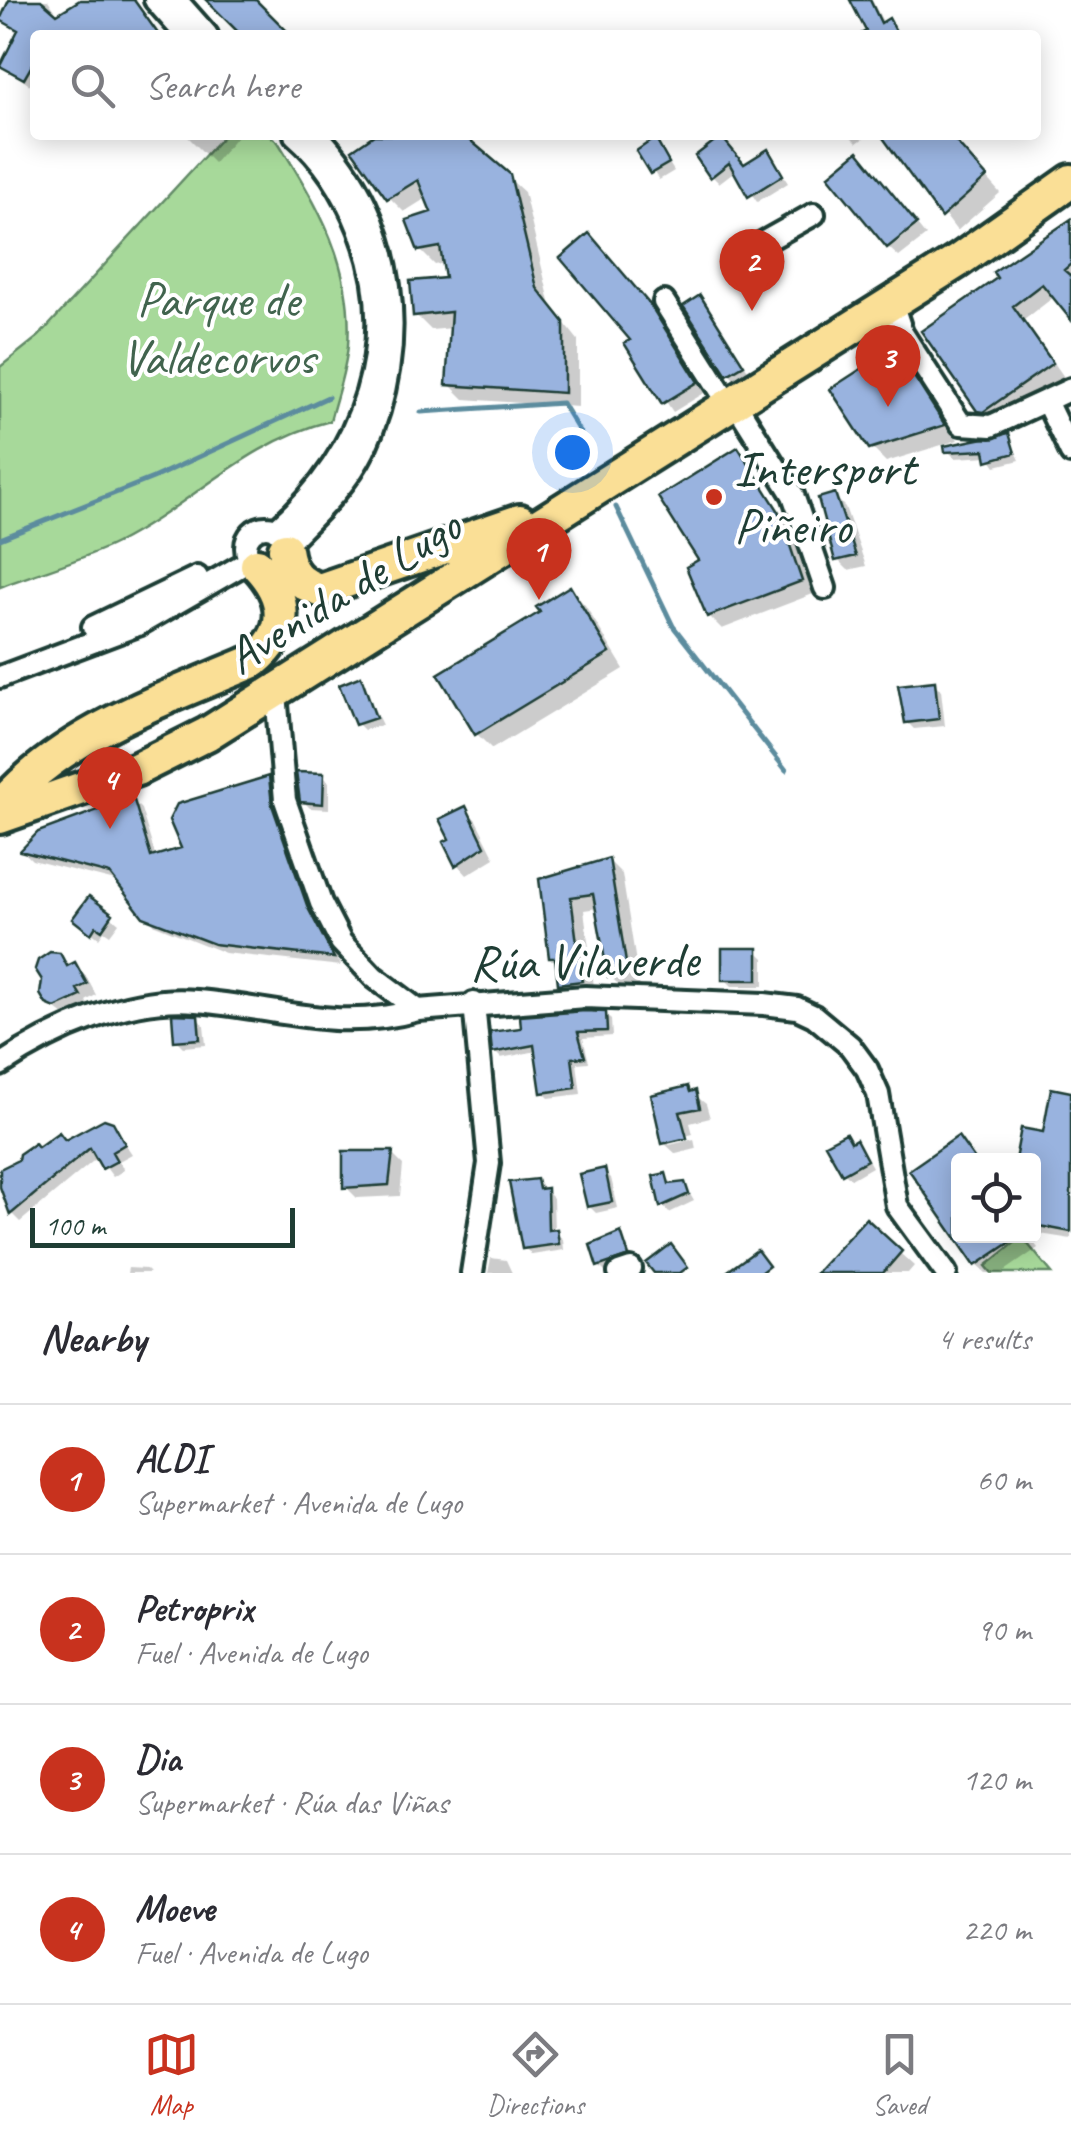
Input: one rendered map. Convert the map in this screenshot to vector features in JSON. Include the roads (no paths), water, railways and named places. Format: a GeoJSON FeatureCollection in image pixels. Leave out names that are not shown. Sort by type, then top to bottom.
{"type":"FeatureCollection","features":[{"type":"Feature","properties":{"kind":"highway","name":"Avenida de Lugo"},"geometry":{"type":"LineString","coordinates":[[0,816],[136,769],[276,694],[892,304],[1071,181]]}},
{"type":"Feature","properties":{"kind":"highway"},"geometry":{"type":"LineString","coordinates":[[267,550],[287,561],[302,585],[320,590],[442,552],[589,495]]}},
{"type":"Feature","properties":{"kind":"highway"},"geometry":{"type":"LineString","coordinates":[[0,807],[31,775],[91,734],[254,661],[265,652],[279,633],[282,602],[272,581],[267,550]]}},
{"type":"Feature","properties":{"kind":"street"},"geometry":{"type":"LineString","coordinates":[[155,0],[182,30]]}},
{"type":"Feature","properties":{"kind":"street"},"geometry":{"type":"LineString","coordinates":[[176,0],[203,30]]}},
{"type":"Feature","properties":{"kind":"street"},"geometry":{"type":"LineString","coordinates":[[0,662],[134,610],[267,550],[324,482],[346,448],[370,390],[379,347],[380,310],[370,256],[357,225],[313,151],[301,140]]}},
{"type":"Feature","properties":{"kind":"street"},"geometry":{"type":"LineString","coordinates":[[0,677],[138,625],[267,550],[338,490],[363,452],[385,390],[393,344],[393,306],[383,250],[364,201],[320,140]]}},
{"type":"Feature","properties":{"kind":"street"},"geometry":{"type":"LineString","coordinates":[[739,256],[814,214]]}},
{"type":"Feature","properties":{"kind":"street"},"geometry":{"type":"LineString","coordinates":[[664,302],[793,495],[825,588]]}},
{"type":"Feature","properties":{"kind":"street"},"geometry":{"type":"LineString","coordinates":[[892,304],[902,333],[960,424],[990,426],[1071,389]]}},
{"type":"Feature","properties":{"kind":"street"},"geometry":{"type":"LineString","coordinates":[[1046,401],[1071,453]]}},
{"type":"Feature","properties":{"kind":"street","name":"Rúa Vilaverde"},"geometry":{"type":"LineString","coordinates":[[276,694],[285,800],[321,903],[341,942],[374,977],[418,1010],[585,996],[731,1002],[798,1008],[814,1016],[850,1046],[867,1069],[878,1094],[897,1206],[946,1273]]}},
{"type":"Feature","properties":{"kind":"street"},"geometry":{"type":"LineString","coordinates":[[0,1065],[78,1024],[139,1006],[194,1000],[338,1023],[381,1020],[418,1010]]}},
{"type":"Feature","properties":{"kind":"street"},"geometry":{"type":"LineString","coordinates":[[472,1273],[489,1163],[474,1003]]}},
{"type":"Feature","properties":{"kind":"waterway"},"geometry":{"type":"LineString","coordinates":[[0,539],[153,478],[328,397]]}},
{"type":"Feature","properties":{"kind":"waterway"},"geometry":{"type":"LineString","coordinates":[[421,412],[562,403],[591,451]]}},
{"type":"Feature","properties":{"kind":"waterway"},"geometry":{"type":"LineString","coordinates":[[616,507],[673,626],[786,770]]}},
{"type":"Feature","properties":{"kind":"place","name":"Petroprix"},"geometry":{"type":"Point","coordinates":[752,311]}},
{"type":"Feature","properties":{"kind":"place","name":"Dia"},"geometry":{"type":"Point","coordinates":[888,407]}},
{"type":"Feature","properties":{"kind":"place","name":"Intersport Piñeiro"},"geometry":{"type":"Point","coordinates":[714,497]}},
{"type":"Feature","properties":{"kind":"place","name":"ALDI"},"geometry":{"type":"Point","coordinates":[539,600]}},
{"type":"Feature","properties":{"kind":"place","name":"Moeve"},"geometry":{"type":"Point","coordinates":[110,829]}},
{"type":"Feature","properties":{"kind":"park label","name":"Parque de Valdecorvos"},"geometry":{"type":"Point","coordinates":[218,328]}}]}
